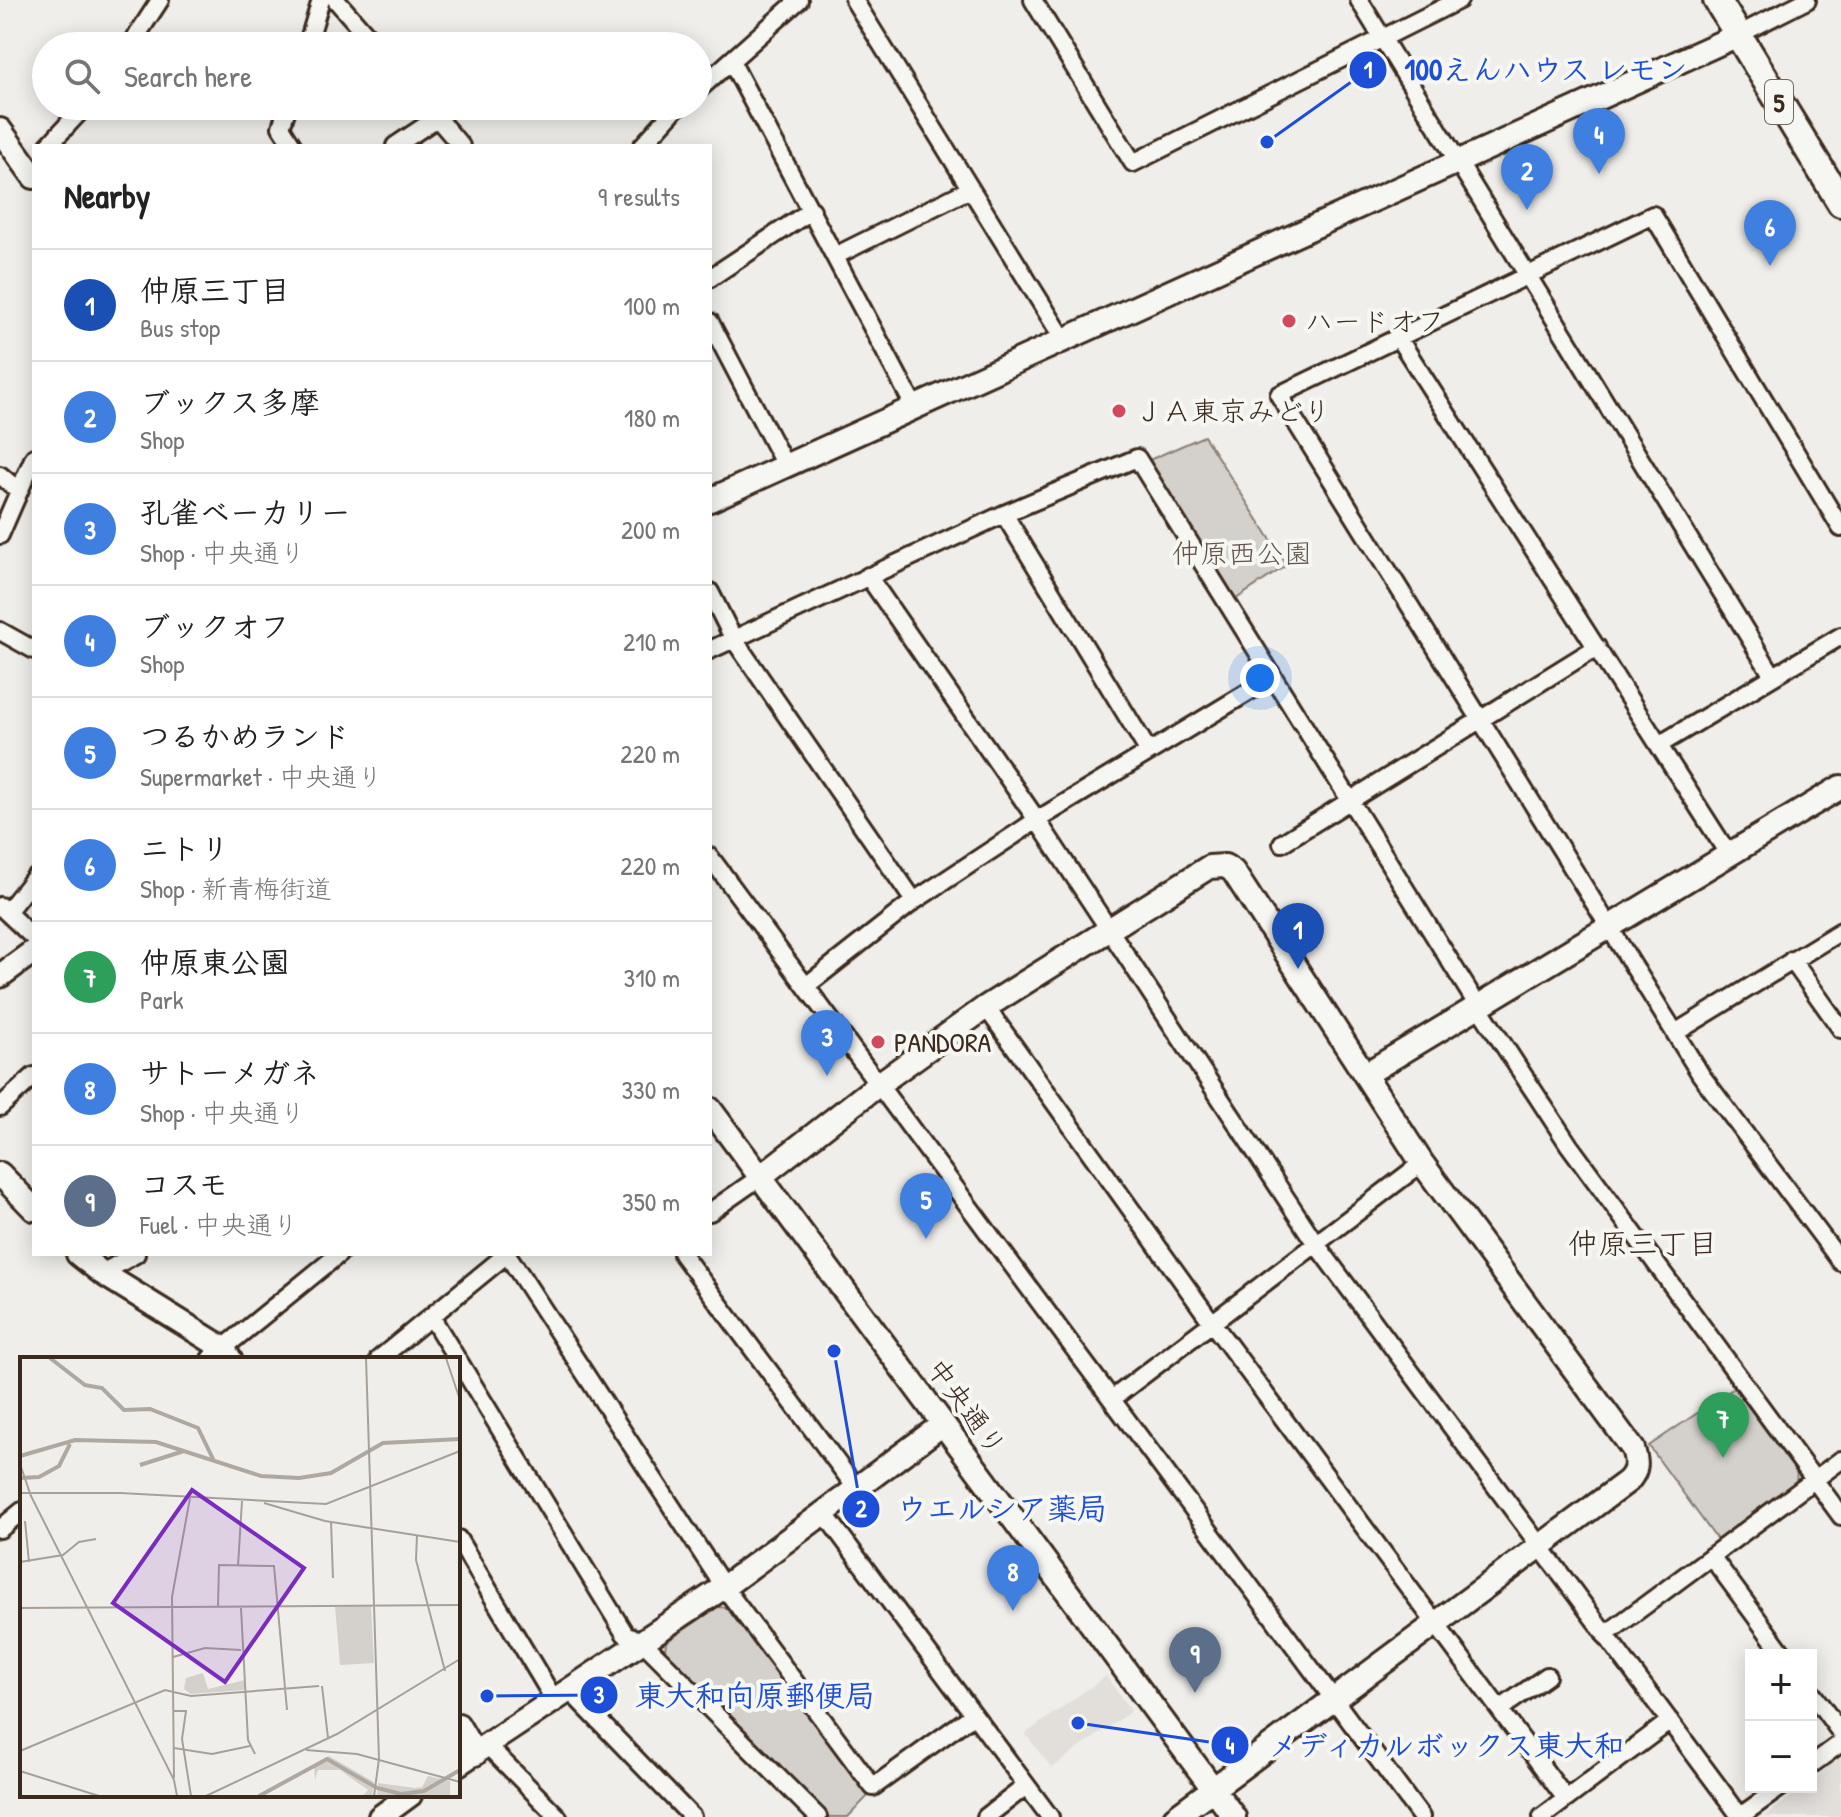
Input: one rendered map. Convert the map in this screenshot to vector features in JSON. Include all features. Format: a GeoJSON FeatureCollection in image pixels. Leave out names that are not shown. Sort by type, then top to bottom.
{"type":"FeatureCollection","features":[{"type":"Feature","properties":{"kind":"main road","name":"5"},"geometry":{"type":"LineString","coordinates":[[1717,0],[1841,203]]}},
{"type":"Feature","properties":{"kind":"street"},"geometry":{"type":"LineString","coordinates":[[139,32],[160,0]]}},
{"type":"Feature","properties":{"kind":"street"},"geometry":{"type":"LineString","coordinates":[[311,32],[321,0]]}},
{"type":"Feature","properties":{"kind":"street"},"geometry":{"type":"LineString","coordinates":[[336,0],[364,32]]}},
{"type":"Feature","properties":{"kind":"street"},"geometry":{"type":"LineString","coordinates":[[712,78],[798,0]]}},
{"type":"Feature","properties":{"kind":"street"},"geometry":{"type":"LineString","coordinates":[[854,0],[968,190],[1064,340]]}},
{"type":"Feature","properties":{"kind":"street"},"geometry":{"type":"LineString","coordinates":[[1033,0],[1133,163],[1459,0]]}},
{"type":"Feature","properties":{"kind":"street"},"geometry":{"type":"LineString","coordinates":[[1359,0],[1773,676]]}},
{"type":"Feature","properties":{"kind":"street"},"geometry":{"type":"LineString","coordinates":[[712,499],[1738,35],[1807,0]]}},
{"type":"Feature","properties":{"kind":"street"},"geometry":{"type":"LineString","coordinates":[[731,61],[837,255],[915,408]]}},
{"type":"Feature","properties":{"kind":"street"},"geometry":{"type":"LineString","coordinates":[[50,144],[72,120]]}},
{"type":"Feature","properties":{"kind":"street"},"geometry":{"type":"LineString","coordinates":[[283,120],[281,127],[292,144]]}},
{"type":"Feature","properties":{"kind":"street"},"geometry":{"type":"LineString","coordinates":[[397,144],[423,120]]}},
{"type":"Feature","properties":{"kind":"street"},"geometry":{"type":"LineString","coordinates":[[439,120],[459,144]]}},
{"type":"Feature","properties":{"kind":"street"},"geometry":{"type":"LineString","coordinates":[[644,144],[665,120]]}},
{"type":"Feature","properties":{"kind":"street"},"geometry":{"type":"LineString","coordinates":[[0,130],[32,169]]}},
{"type":"Feature","properties":{"kind":"street"},"geometry":{"type":"LineString","coordinates":[[837,255],[968,190]]}},
{"type":"Feature","properties":{"kind":"street"},"geometry":{"type":"LineString","coordinates":[[712,277],[812,210]]}},
{"type":"Feature","properties":{"kind":"street"},"geometry":{"type":"LineString","coordinates":[[1841,528],[1653,215],[1279,395],[1701,1075],[1841,1262]]}},
{"type":"Feature","properties":{"kind":"street"},"geometry":{"type":"LineString","coordinates":[[712,326],[786,467]]}},
{"type":"Feature","properties":{"kind":"street"},"geometry":{"type":"LineString","coordinates":[[1399,339],[1729,855]]}},
{"type":"Feature","properties":{"kind":"street"},"geometry":{"type":"LineString","coordinates":[[712,649],[1004,514],[1137,458],[1478,1006],[1569,1145],[1841,1516]]}},
{"type":"Feature","properties":{"kind":"street"},"geometry":{"type":"LineString","coordinates":[[0,535],[32,462]]}},
{"type":"Feature","properties":{"kind":"street"},"geometry":{"type":"LineString","coordinates":[[0,475],[19,491]]}},
{"type":"Feature","properties":{"kind":"street"},"geometry":{"type":"LineString","coordinates":[[1004,514],[1149,752]]}},
{"type":"Feature","properties":{"kind":"street"},"geometry":{"type":"LineString","coordinates":[[868,576],[1037,820],[1107,931],[1316,1244],[1539,1548],[1740,1817],[1773,1793]]}},
{"type":"Feature","properties":{"kind":"street"},"geometry":{"type":"LineString","coordinates":[[712,596],[733,638],[914,901]]}},
{"type":"Feature","properties":{"kind":"street"},"geometry":{"type":"LineString","coordinates":[[0,631],[32,649]]}},
{"type":"Feature","properties":{"kind":"street"},"geometry":{"type":"LineString","coordinates":[[1659,745],[1841,636]]}},
{"type":"Feature","properties":{"kind":"street"},"geometry":{"type":"LineString","coordinates":[[1282,843],[1597,647]]}},
{"type":"Feature","properties":{"kind":"street"},"geometry":{"type":"LineString","coordinates":[[806,986],[914,901],[1037,820],[1273,677]]}},
{"type":"Feature","properties":{"kind":"street"},"geometry":{"type":"LineString","coordinates":[[1366,1074],[1841,787]]}},
{"type":"Feature","properties":{"kind":"street"},"geometry":{"type":"LineString","coordinates":[[712,860],[1421,1817]]}},
{"type":"Feature","properties":{"kind":"street"},"geometry":{"type":"LineString","coordinates":[[712,1211],[986,1007],[1209,867],[1225,866],[1233,871],[1422,1163],[1624,1436],[1637,1462],[1635,1473],[1628,1481],[1175,1817]]}},
{"type":"Feature","properties":{"kind":"street"},"geometry":{"type":"LineString","coordinates":[[32,880],[3,909],[32,936]]}},
{"type":"Feature","properties":{"kind":"street"},"geometry":{"type":"LineString","coordinates":[[1675,1033],[1841,931]]}},
{"type":"Feature","properties":{"kind":"street"},"geometry":{"type":"LineString","coordinates":[[0,976],[32,952]]}},
{"type":"Feature","properties":{"kind":"street"},"geometry":{"type":"LineString","coordinates":[[1792,960],[1841,1029]]}},
{"type":"Feature","properties":{"kind":"street"},"geometry":{"type":"LineString","coordinates":[[986,1007],[1213,1324],[1566,1799]]}},
{"type":"Feature","properties":{"kind":"street"},"geometry":{"type":"LineString","coordinates":[[0,1107],[32,1078]]}},
{"type":"Feature","properties":{"kind":"street","name":"中央通り"},"geometry":{"type":"LineString","coordinates":[[712,1112],[1234,1817]]}},
{"type":"Feature","properties":{"kind":"street"},"geometry":{"type":"LineString","coordinates":[[1112,1399],[1422,1163]]}},
{"type":"Feature","properties":{"kind":"street"},"geometry":{"type":"LineString","coordinates":[[0,1174],[32,1207]]}},
{"type":"Feature","properties":{"kind":"street"},"geometry":{"type":"LineString","coordinates":[[81,1256],[221,1355],[337,1256]]}},
{"type":"Feature","properties":{"kind":"street"},"geometry":{"type":"LineString","coordinates":[[102,1273],[132,1256]]}},
{"type":"Feature","properties":{"kind":"street"},"geometry":{"type":"LineString","coordinates":[[382,1357],[505,1256]]}},
{"type":"Feature","properties":{"kind":"street"},"geometry":{"type":"LineString","coordinates":[[508,1256],[724,1587],[873,1787],[973,1715]]}},
{"type":"Feature","properties":{"kind":"street"},"geometry":{"type":"LineString","coordinates":[[683,1256],[856,1488]]}},
{"type":"Feature","properties":{"kind":"street"},"geometry":{"type":"LineString","coordinates":[[432,1318],[456,1357]]}},
{"type":"Feature","properties":{"kind":"street"},"geometry":{"type":"LineString","coordinates":[[460,1363],[625,1634],[643,1642],[818,1817]]}},
{"type":"Feature","properties":{"kind":"street"},"geometry":{"type":"LineString","coordinates":[[474,1755],[724,1587],[943,1424]]}},
{"type":"Feature","properties":{"kind":"street"},"geometry":{"type":"LineString","coordinates":[[1605,1635],[1841,1460]]}},
{"type":"Feature","properties":{"kind":"street"},"geometry":{"type":"LineString","coordinates":[[0,1529],[20,1513]]}},
{"type":"Feature","properties":{"kind":"street"},"geometry":{"type":"LineString","coordinates":[[824,1513],[1050,1817]]}},
{"type":"Feature","properties":{"kind":"street"},"geometry":{"type":"LineString","coordinates":[[460,1542],[563,1696],[692,1817]]}},
{"type":"Feature","properties":{"kind":"street"},"geometry":{"type":"LineString","coordinates":[[1711,1556],[1780,1649]]}},
{"type":"Feature","properties":{"kind":"street"},"geometry":{"type":"LineString","coordinates":[[1500,1709],[1547,1676]]}},
{"type":"Feature","properties":{"kind":"street"},"geometry":{"type":"LineString","coordinates":[[1817,1700],[1841,1733]]}},
{"type":"Feature","properties":{"kind":"street"},"geometry":{"type":"LineString","coordinates":[[1542,1817],[1670,1721]]}},
{"type":"Feature","properties":{"kind":"street"},"geometry":{"type":"LineString","coordinates":[[460,1729],[474,1755],[558,1817]]}},
{"type":"Feature","properties":{"kind":"street"},"geometry":{"type":"LineString","coordinates":[[1817,1761],[1841,1743]]}},
{"type":"Feature","properties":{"kind":"street"},"geometry":{"type":"LineString","coordinates":[[986,1817],[1026,1786]]}},
{"type":"Feature","properties":{"kind":"street"},"geometry":{"type":"LineString","coordinates":[[380,1817],[407,1797]]}},
{"type":"Feature","properties":{"kind":"shaded area"},"geometry":{"type":"Polygon","coordinates":[[[1106,1676],[1131,1711],[1052,1768],[1025,1734],[1106,1676]]]}},
{"type":"Feature","properties":{"kind":"shaded area"},"geometry":{"type":"Polygon","coordinates":[[[1841,1757],[1841,1817],[1764,1817],[1795,1793],[1817,1793],[1817,1776],[1841,1757]]]}},
{"type":"Feature","properties":{"kind":"green space","name":"仲原西公園"},"geometry":{"type":"Polygon","coordinates":[[[1204,436],[1287,565],[1233,601],[1147,461],[1204,436]]]}},
{"type":"Feature","properties":{"kind":"green space"},"geometry":{"type":"Polygon","coordinates":[[[1734,1388],[1797,1469],[1796,1485],[1718,1541],[1649,1446],[1734,1388]]]}},
{"type":"Feature","properties":{"kind":"green space"},"geometry":{"type":"Polygon","coordinates":[[[718,1607],[730,1608],[869,1795],[848,1817],[828,1817],[665,1650],[666,1642],[718,1607]]]}},
{"type":"Feature","properties":{"kind":"place","name":"100えんハウス レモン"},"geometry":{"type":"Point","coordinates":[1267,142]}},
{"type":"Feature","properties":{"kind":"place","name":"ブックオフ"},"geometry":{"type":"Point","coordinates":[1599,174]}},
{"type":"Feature","properties":{"kind":"place","name":"ブックス多摩"},"geometry":{"type":"Point","coordinates":[1527,210]}},
{"type":"Feature","properties":{"kind":"place","name":"ニトリ"},"geometry":{"type":"Point","coordinates":[1770,266]}},
{"type":"Feature","properties":{"kind":"place","name":"ハードオフ"},"geometry":{"type":"Point","coordinates":[1289,321]}},
{"type":"Feature","properties":{"kind":"place","name":"ＪＡ東京みどり"},"geometry":{"type":"Point","coordinates":[1119,411]}},
{"type":"Feature","properties":{"kind":"place","name":"仲原三丁目"},"geometry":{"type":"Point","coordinates":[1298,969]}},
{"type":"Feature","properties":{"kind":"place","name":"PANDORA"},"geometry":{"type":"Point","coordinates":[878,1042]}},
{"type":"Feature","properties":{"kind":"place","name":"孔雀ベーカリー"},"geometry":{"type":"Point","coordinates":[827,1076]}},
{"type":"Feature","properties":{"kind":"place","name":"つるかめランド"},"geometry":{"type":"Point","coordinates":[926,1239]}},
{"type":"Feature","properties":{"kind":"place","name":"ウエルシア薬局"},"geometry":{"type":"Point","coordinates":[834,1351]}},
{"type":"Feature","properties":{"kind":"place","name":"仲原東公園"},"geometry":{"type":"Point","coordinates":[1723,1458]}},
{"type":"Feature","properties":{"kind":"place","name":"サトーメガネ"},"geometry":{"type":"Point","coordinates":[1013,1611]}},
{"type":"Feature","properties":{"kind":"place","name":"コスモ"},"geometry":{"type":"Point","coordinates":[1195,1693]}},
{"type":"Feature","properties":{"kind":"place","name":"東大和向原郵便局"},"geometry":{"type":"Point","coordinates":[487,1696]}},
{"type":"Feature","properties":{"kind":"place","name":"メディカルボックス東大和"},"geometry":{"type":"Point","coordinates":[1078,1723]}},
{"type":"Feature","properties":{"kind":"district","name":"仲原三丁目"},"geometry":{"type":"Point","coordinates":[1643,1243]}}]}
